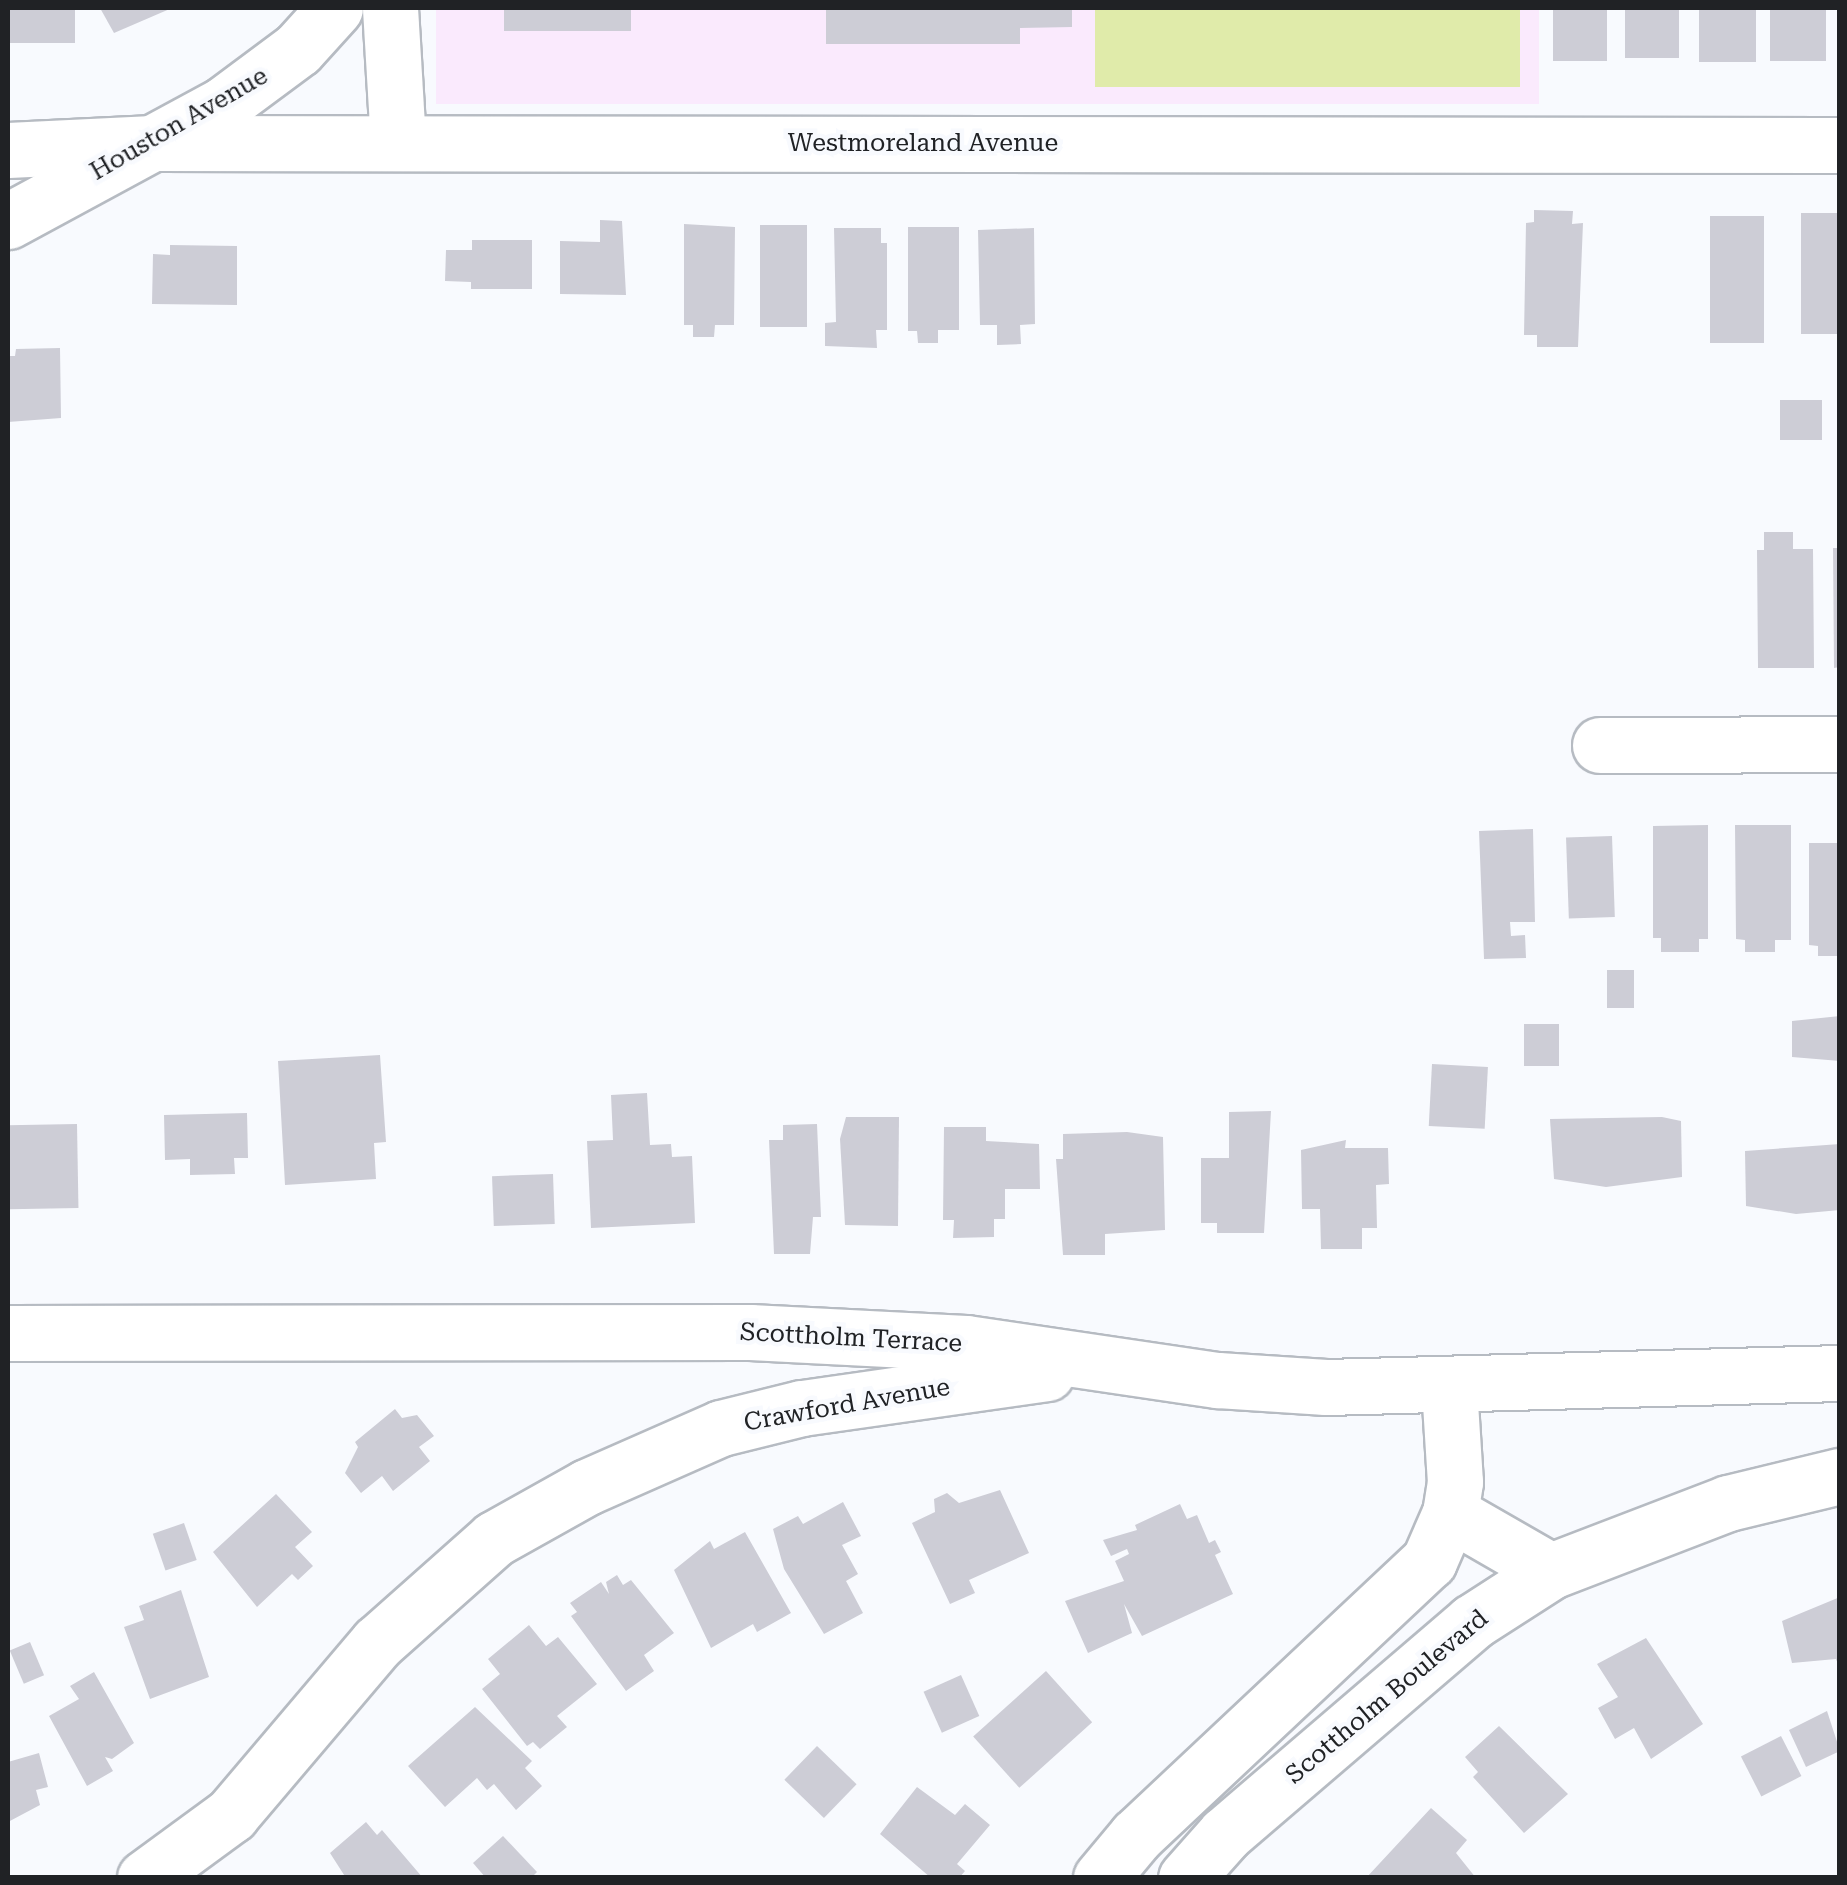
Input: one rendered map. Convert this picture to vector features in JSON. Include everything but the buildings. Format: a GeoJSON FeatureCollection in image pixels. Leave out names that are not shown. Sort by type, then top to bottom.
{"type":"FeatureCollection","features":[{"type":"Feature","properties":{"kind":"street","name":"Houston Avenue"},"geometry":{"type":"LineString","coordinates":[[8,221],[260,80],[336,8]]}},
{"type":"Feature","properties":{"kind":"street"},"geometry":{"type":"LineString","coordinates":[[390,8],[398,143]]}},
{"type":"Feature","properties":{"kind":"street","name":"Westmoreland Avenue"},"geometry":{"type":"LineString","coordinates":[[8,150],[152,143],[1840,145]]}},
{"type":"Feature","properties":{"kind":"street"},"geometry":{"type":"LineString","coordinates":[[1600,745],[1840,744]]}},
{"type":"Feature","properties":{"kind":"street","name":"Scottholm Terrace"},"geometry":{"type":"LineString","coordinates":[[8,1333],[750,1332],[966,1343],[1218,1380],[1449,1387]]}},
{"type":"Feature","properties":{"kind":"street","name":"Crawford Avenue"},"geometry":{"type":"LineString","coordinates":[[144,1878],[231,1814],[377,1644],[494,1539],[587,1486],[721,1428],[786,1412],[1115,1363]]}},
{"type":"Feature","properties":{"kind":"street"},"geometry":{"type":"LineString","coordinates":[[1101,1878],[1136,1836],[1430,1561],[1450,1514],[1455,1482],[1449,1387],[1840,1374]]}},
{"type":"Feature","properties":{"kind":"street","name":"Scottholm Boulevard"},"geometry":{"type":"LineString","coordinates":[[1186,1878],[1225,1834],[1472,1622],[1551,1571],[1728,1503],[1840,1476]]}},
{"type":"Feature","properties":{"kind":"street"},"geometry":{"type":"LineString","coordinates":[[1450,1514],[1551,1571]]}},
{"type":"Feature","properties":{"kind":"shaded area"},"geometry":{"type":"Polygon","coordinates":[[[436,8],[1539,8],[1539,104],[436,104],[436,8]]]}},
{"type":"Feature","properties":{"kind":"green space"},"geometry":{"type":"Polygon","coordinates":[[[1095,8],[1520,8],[1520,87],[1095,87],[1095,8]]]}}]}
